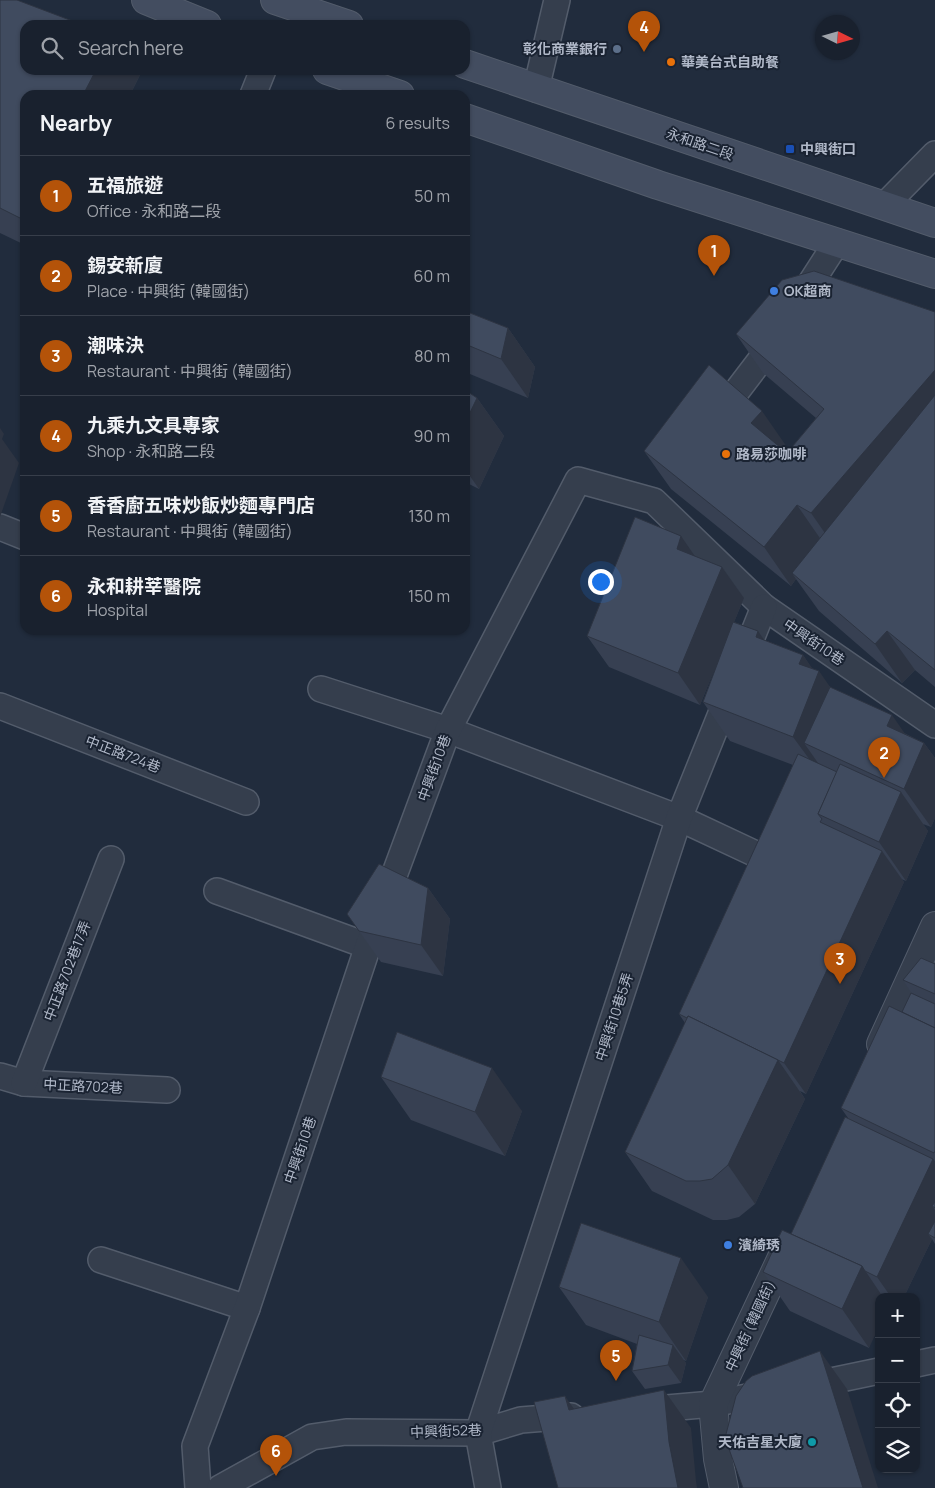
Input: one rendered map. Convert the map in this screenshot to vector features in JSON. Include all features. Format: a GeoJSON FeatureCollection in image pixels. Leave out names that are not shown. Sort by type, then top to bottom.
{"type":"FeatureCollection","features":[{"type":"Feature","properties":{"kind":"main road"},"geometry":{"type":"LineString","coordinates":[[146,0],[195,20]]}},
{"type":"Feature","properties":{"kind":"main road"},"geometry":{"type":"LineString","coordinates":[[280,1],[335,20]]}},
{"type":"Feature","properties":{"kind":"main road","name":"永和路二段"},"geometry":{"type":"LineString","coordinates":[[470,66],[935,224]]}},
{"type":"Feature","properties":{"kind":"main road"},"geometry":{"type":"LineString","coordinates":[[342,75],[385,90]]}},
{"type":"Feature","properties":{"kind":"main road"},"geometry":{"type":"LineString","coordinates":[[470,120],[658,185],[935,274]]}},
{"type":"Feature","properties":{"kind":"street"},"geometry":{"type":"LineString","coordinates":[[869,1069],[927,964],[935,926]]}},
{"type":"Feature","properties":{"kind":"street","name":"中興街 (韓國街)"},"geometry":{"type":"LineString","coordinates":[[724,1488],[718,1459],[714,1404],[798,1223]]}},
{"type":"Feature","properties":{"kind":"lane"},"geometry":{"type":"LineString","coordinates":[[536,89],[557,0]]}},
{"type":"Feature","properties":{"kind":"lane"},"geometry":{"type":"LineString","coordinates":[[255,90],[261,75]]}},
{"type":"Feature","properties":{"kind":"lane"},"geometry":{"type":"LineString","coordinates":[[884,206],[935,154]]}},
{"type":"Feature","properties":{"kind":"lane"},"geometry":{"type":"LineString","coordinates":[[702,438],[762,358],[837,242]]}},
{"type":"Feature","properties":{"kind":"lane","name":"中興街10巷"},"geometry":{"type":"LineString","coordinates":[[198,1488],[195,1446],[247,1308],[368,946],[448,730],[578,480],[660,493],[764,607],[935,724]]}},
{"type":"Feature","properties":{"kind":"lane"},"geometry":{"type":"LineString","coordinates":[[0,527],[20,535]]}},
{"type":"Feature","properties":{"kind":"lane","name":"中興街10巷5弄"},"geometry":{"type":"LineString","coordinates":[[478,1433],[679,818],[764,607]]}},
{"type":"Feature","properties":{"kind":"lane"},"geometry":{"type":"LineString","coordinates":[[321,689],[448,730],[679,818],[775,863]]}},
{"type":"Feature","properties":{"kind":"lane","name":"中正路724巷"},"geometry":{"type":"LineString","coordinates":[[0,706],[246,802]]}},
{"type":"Feature","properties":{"kind":"lane","name":"中正路702巷17弄"},"geometry":{"type":"LineString","coordinates":[[24,1083],[111,859]]}},
{"type":"Feature","properties":{"kind":"lane"},"geometry":{"type":"LineString","coordinates":[[218,891],[368,946]]}},
{"type":"Feature","properties":{"kind":"lane","name":"中正路702巷"},"geometry":{"type":"LineString","coordinates":[[0,1076],[24,1083],[168,1090]]}},
{"type":"Feature","properties":{"kind":"lane"},"geometry":{"type":"LineString","coordinates":[[101,1260],[247,1308]]}},
{"type":"Feature","properties":{"kind":"lane"},"geometry":{"type":"LineString","coordinates":[[920,1363],[935,1360]]}},
{"type":"Feature","properties":{"kind":"lane","name":"中興街52巷"},"geometry":{"type":"LineString","coordinates":[[220,1488],[312,1437],[346,1432],[478,1433],[521,1420],[714,1404],[875,1372]]}},
{"type":"Feature","properties":{"kind":"lane"},"geometry":{"type":"LineString","coordinates":[[478,1433],[488,1488]]}},
{"type":"Feature","properties":{"kind":"building"},"geometry":{"type":"Polygon","coordinates":[[[0,0],[17,0],[70,20],[20,20],[20,75],[93,75],[86,90],[20,90],[20,218],[0,208],[0,0]]]}},
{"type":"Feature","properties":{"kind":"building"},"geometry":{"type":"Polygon","coordinates":[[[814,271],[935,312],[935,370],[811,513],[797,505],[764,547],[644,451],[709,365],[762,411],[751,423],[787,453],[824,409],[736,334],[782,280],[814,271]]]}},
{"type":"Feature","properties":{"kind":"building"},"geometry":{"type":"Polygon","coordinates":[[[470,313],[508,328],[501,359],[470,346],[470,313]]]}},
{"type":"Feature","properties":{"kind":"building"},"geometry":{"type":"Polygon","coordinates":[[[470,393],[477,398],[470,413],[470,393]]]}},
{"type":"Feature","properties":{"kind":"building"},"geometry":{"type":"Polygon","coordinates":[[[935,395],[935,670],[887,631],[875,644],[792,573],[935,395]]]}},
{"type":"Feature","properties":{"kind":"building"},"geometry":{"type":"Polygon","coordinates":[[[635,517],[681,536],[677,549],[722,567],[678,673],[587,636],[635,517]]]}},
{"type":"Feature","properties":{"kind":"building"},"geometry":{"type":"Polygon","coordinates":[[[733,622],[758,631],[756,637],[803,655],[799,664],[819,671],[793,737],[703,702],[733,622]]]}},
{"type":"Feature","properties":{"kind":"building"},"geometry":{"type":"Polygon","coordinates":[[[830,687],[892,715],[887,726],[924,743],[904,789],[804,743],[830,687]]]}},
{"type":"Feature","properties":{"kind":"building"},"geometry":{"type":"Polygon","coordinates":[[[798,754],[837,772],[818,814],[822,819],[820,822],[882,851],[784,1063],[688,1016],[687,1018],[679,1014],[798,754]]]}},
{"type":"Feature","properties":{"kind":"building"},"geometry":{"type":"Polygon","coordinates":[[[840,764],[901,792],[879,842],[818,814],[840,764]]]}},
{"type":"Feature","properties":{"kind":"building"},"geometry":{"type":"Polygon","coordinates":[[[379,864],[428,888],[421,945],[359,931],[347,914],[379,864]]]}},
{"type":"Feature","properties":{"kind":"building"},"geometry":{"type":"Polygon","coordinates":[[[921,958],[935,964],[935,994],[903,980],[921,958]]]}},
{"type":"Feature","properties":{"kind":"building"},"geometry":{"type":"Polygon","coordinates":[[[911,993],[935,1004],[935,1028],[902,1012],[911,993]]]}},
{"type":"Feature","properties":{"kind":"building"},"geometry":{"type":"Polygon","coordinates":[[[889,1006],[935,1028],[934,1153],[841,1108],[889,1006]]]}},
{"type":"Feature","properties":{"kind":"building"},"geometry":{"type":"Polygon","coordinates":[[[688,1016],[778,1060],[728,1165],[712,1179],[700,1181],[686,1181],[625,1152],[688,1016]]]}},
{"type":"Feature","properties":{"kind":"building"},"geometry":{"type":"Polygon","coordinates":[[[397,1032],[492,1068],[475,1112],[381,1077],[397,1032]]]}},
{"type":"Feature","properties":{"kind":"building"},"geometry":{"type":"Polygon","coordinates":[[[845,1117],[933,1159],[877,1277],[865,1271],[862,1266],[791,1234],[845,1117]]]}},
{"type":"Feature","properties":{"kind":"building"},"geometry":{"type":"Polygon","coordinates":[[[935,1221],[935,1238],[928,1234],[935,1221]]]}},
{"type":"Feature","properties":{"kind":"building"},"geometry":{"type":"Polygon","coordinates":[[[581,1223],[681,1258],[659,1322],[559,1287],[581,1223]]]}},
{"type":"Feature","properties":{"kind":"building"},"geometry":{"type":"Polygon","coordinates":[[[782,1230],[862,1266],[842,1309],[763,1272],[782,1230]]]}},
{"type":"Feature","properties":{"kind":"building"},"geometry":{"type":"Polygon","coordinates":[[[639,1335],[673,1345],[668,1365],[632,1371],[639,1335]]]}},
{"type":"Feature","properties":{"kind":"building"},"geometry":{"type":"Polygon","coordinates":[[[820,1351],[863,1488],[743,1488],[725,1438],[736,1396],[746,1381],[752,1376],[820,1351]]]}},
{"type":"Feature","properties":{"kind":"building"},"geometry":{"type":"Polygon","coordinates":[[[664,1390],[669,1442],[678,1488],[558,1488],[534,1402],[565,1396],[569,1410],[664,1390]]]}},
{"type":"Feature","properties":{"kind":"place","name":"彰化商業銀行"},"geometry":{"type":"Point","coordinates":[617,49]}},
{"type":"Feature","properties":{"kind":"place","name":"九乘九文具專家"},"geometry":{"type":"Point","coordinates":[644,52]}},
{"type":"Feature","properties":{"kind":"place","name":"華美台式自助餐"},"geometry":{"type":"Point","coordinates":[671,62]}},
{"type":"Feature","properties":{"kind":"place","name":"中興街口"},"geometry":{"type":"Point","coordinates":[790,149]}},
{"type":"Feature","properties":{"kind":"place","name":"五福旅遊"},"geometry":{"type":"Point","coordinates":[714,276]}},
{"type":"Feature","properties":{"kind":"place","name":"OK超商"},"geometry":{"type":"Point","coordinates":[774,291]}},
{"type":"Feature","properties":{"kind":"place","name":"路易莎咖啡"},"geometry":{"type":"Point","coordinates":[726,454]}},
{"type":"Feature","properties":{"kind":"place","name":"錫安新廈"},"geometry":{"type":"Point","coordinates":[884,778]}},
{"type":"Feature","properties":{"kind":"place","name":"潮味決"},"geometry":{"type":"Point","coordinates":[840,984]}},
{"type":"Feature","properties":{"kind":"place","name":"濱綺琇"},"geometry":{"type":"Point","coordinates":[728,1245]}},
{"type":"Feature","properties":{"kind":"place","name":"香香廚五味炒飯炒麵專門店"},"geometry":{"type":"Point","coordinates":[616,1381]}},
{"type":"Feature","properties":{"kind":"place","name":"天佑吉星大廈"},"geometry":{"type":"Point","coordinates":[812,1442]}},
{"type":"Feature","properties":{"kind":"place","name":"永和耕莘醫院"},"geometry":{"type":"Point","coordinates":[276,1476]}}]}
